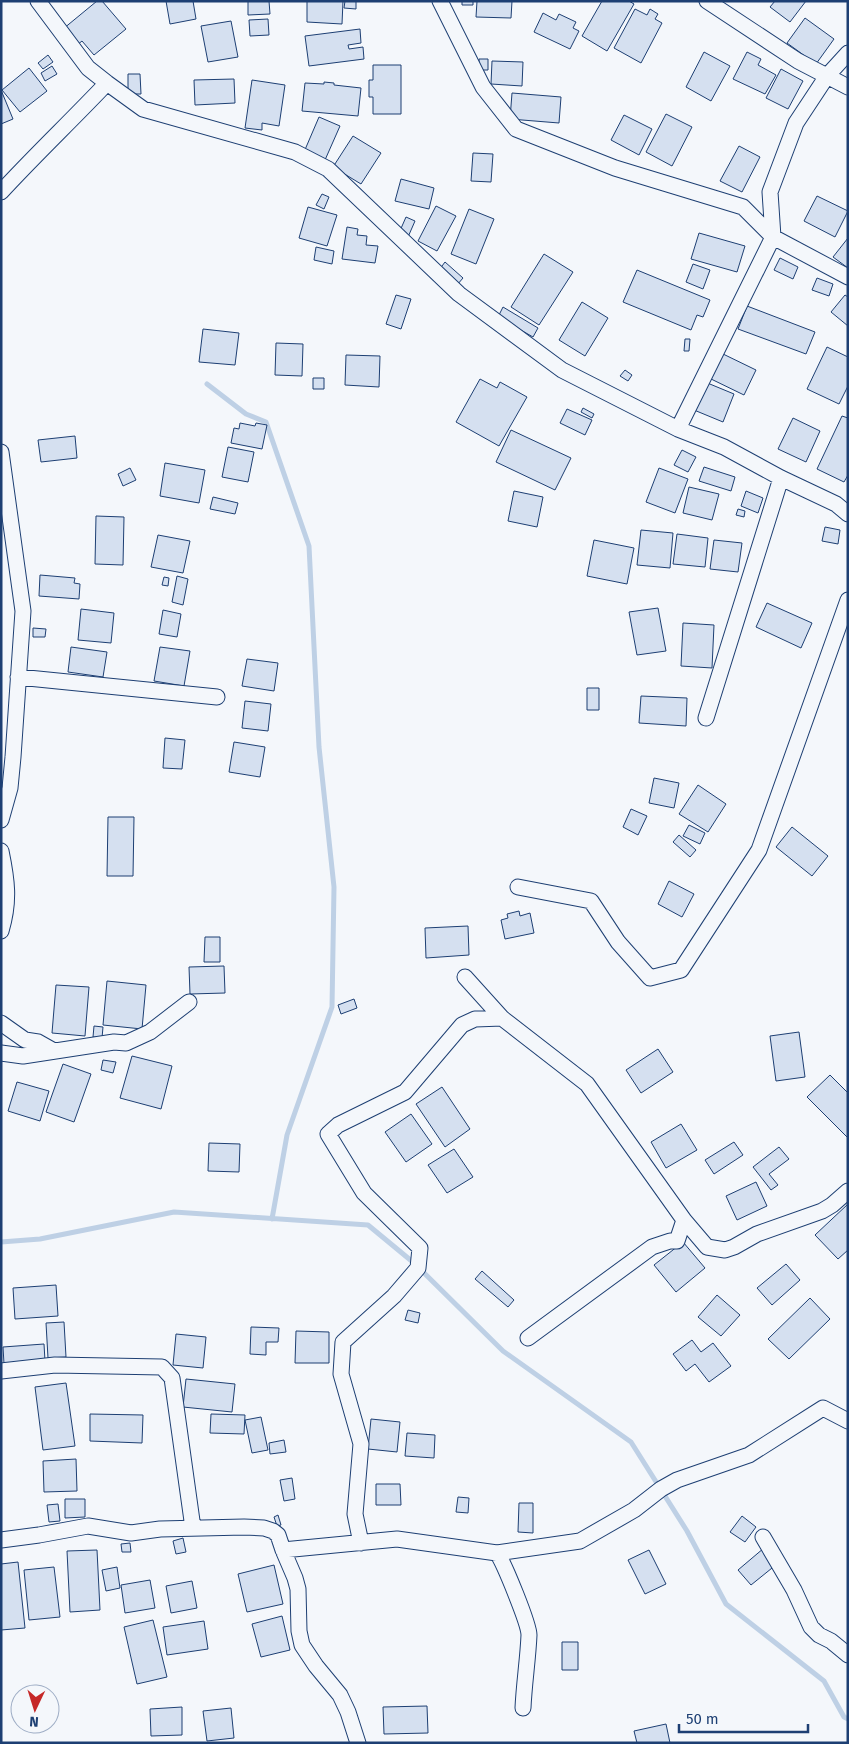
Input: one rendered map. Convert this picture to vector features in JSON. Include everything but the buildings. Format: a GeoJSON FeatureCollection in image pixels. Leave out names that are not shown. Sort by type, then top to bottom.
{"type":"FeatureCollection","features":[{"type":"Feature","properties":{"kind":"street"},"geometry":{"type":"LineString","coordinates":[[38,1],[88,68],[143,109],[295,152],[328,170],[459,294],[562,370],[678,429],[724,447],[781,478],[836,504],[848,514]]}},
{"type":"Feature","properties":{"kind":"street"},"geometry":{"type":"LineString","coordinates":[[440,1],[483,87],[516,129],[615,168],[743,207],[773,236],[848,277]]}},
{"type":"Feature","properties":{"kind":"street"},"geometry":{"type":"LineString","coordinates":[[707,1],[798,61],[848,87]]}},
{"type":"Feature","properties":{"kind":"street"},"geometry":{"type":"LineString","coordinates":[[678,429],[773,236],[770,192],[796,123],[827,76],[848,53]]}},
{"type":"Feature","properties":{"kind":"street"},"geometry":{"type":"LineString","coordinates":[[1,192],[107,83]]}},
{"type":"Feature","properties":{"kind":"street"},"geometry":{"type":"LineString","coordinates":[[1,452],[23,611],[10,788],[1,820]]}},
{"type":"Feature","properties":{"kind":"street"},"geometry":{"type":"LineString","coordinates":[[706,718],[781,478]]}},
{"type":"Feature","properties":{"kind":"street"},"geometry":{"type":"LineString","coordinates":[[518,887],[591,901],[618,942],[650,978],[681,970],[759,850],[848,600]]}},
{"type":"Feature","properties":{"kind":"street"},"geometry":{"type":"LineString","coordinates":[[18,677],[217,697]]}},
{"type":"Feature","properties":{"kind":"street"},"geometry":{"type":"LineString","coordinates":[[1,851],[7,881],[8,900],[1,931]]}},
{"type":"Feature","properties":{"kind":"street"},"geometry":{"type":"LineString","coordinates":[[466,977],[502,1018],[587,1084],[684,1220],[707,1247],[725,1250],[734,1247],[757,1234],[822,1211],[848,1191]]}},
{"type":"Feature","properties":{"kind":"street"},"geometry":{"type":"LineString","coordinates":[[1,1053],[23,1056],[114,1042],[126,1043],[150,1032],[189,1002]]}},
{"type":"Feature","properties":{"kind":"street"},"geometry":{"type":"LineString","coordinates":[[361,1542],[355,1514],[361,1444],[342,1374],[343,1342],[394,1296],[418,1268],[420,1248],[364,1193],[328,1134],[338,1124],[405,1092],[462,1025],[475,1018],[502,1018]]}},
{"type":"Feature","properties":{"kind":"street"},"geometry":{"type":"LineString","coordinates":[[1,1023],[25,1040],[38,1042],[54,1051]]}},
{"type":"Feature","properties":{"kind":"street"},"geometry":{"type":"LineString","coordinates":[[528,1338],[652,1247],[670,1241],[677,1241],[684,1220]]}},
{"type":"Feature","properties":{"kind":"street"},"geometry":{"type":"LineString","coordinates":[[1,1371],[55,1365],[162,1367],[172,1378],[193,1528]]}},
{"type":"Feature","properties":{"kind":"street"},"geometry":{"type":"LineString","coordinates":[[282,1550],[397,1539],[497,1553],[580,1541],[634,1510],[661,1488],[677,1480],[749,1455],[823,1408],[848,1420]]}},
{"type":"Feature","properties":{"kind":"street"},"geometry":{"type":"LineString","coordinates":[[1,1540],[39,1535],[79,1526],[100,1527],[131,1533],[160,1529],[193,1528],[264,1528],[273,1531],[278,1535],[282,1550],[295,1578],[298,1590],[299,1631],[302,1645],[316,1666],[340,1695],[348,1712],[358,1743]]}},
{"type":"Feature","properties":{"kind":"street"},"geometry":{"type":"LineString","coordinates":[[763,1537],[794,1590],[811,1627],[819,1635],[831,1641],[848,1655]]}},
{"type":"Feature","properties":{"kind":"street"},"geometry":{"type":"LineString","coordinates":[[497,1553],[509,1577],[529,1633],[523,1708]]}},
{"type":"Feature","properties":{"kind":"waterway"},"geometry":{"type":"LineString","coordinates":[[207,384],[246,414],[266,422],[309,546],[319,747],[334,887],[332,1007],[287,1135],[272,1219]]}},
{"type":"Feature","properties":{"kind":"waterway"},"geometry":{"type":"LineString","coordinates":[[1,1242],[40,1239],[174,1212],[368,1225],[414,1263],[503,1351],[631,1442],[687,1531],[726,1604],[824,1681],[844,1717],[848,1719]]}}]}
